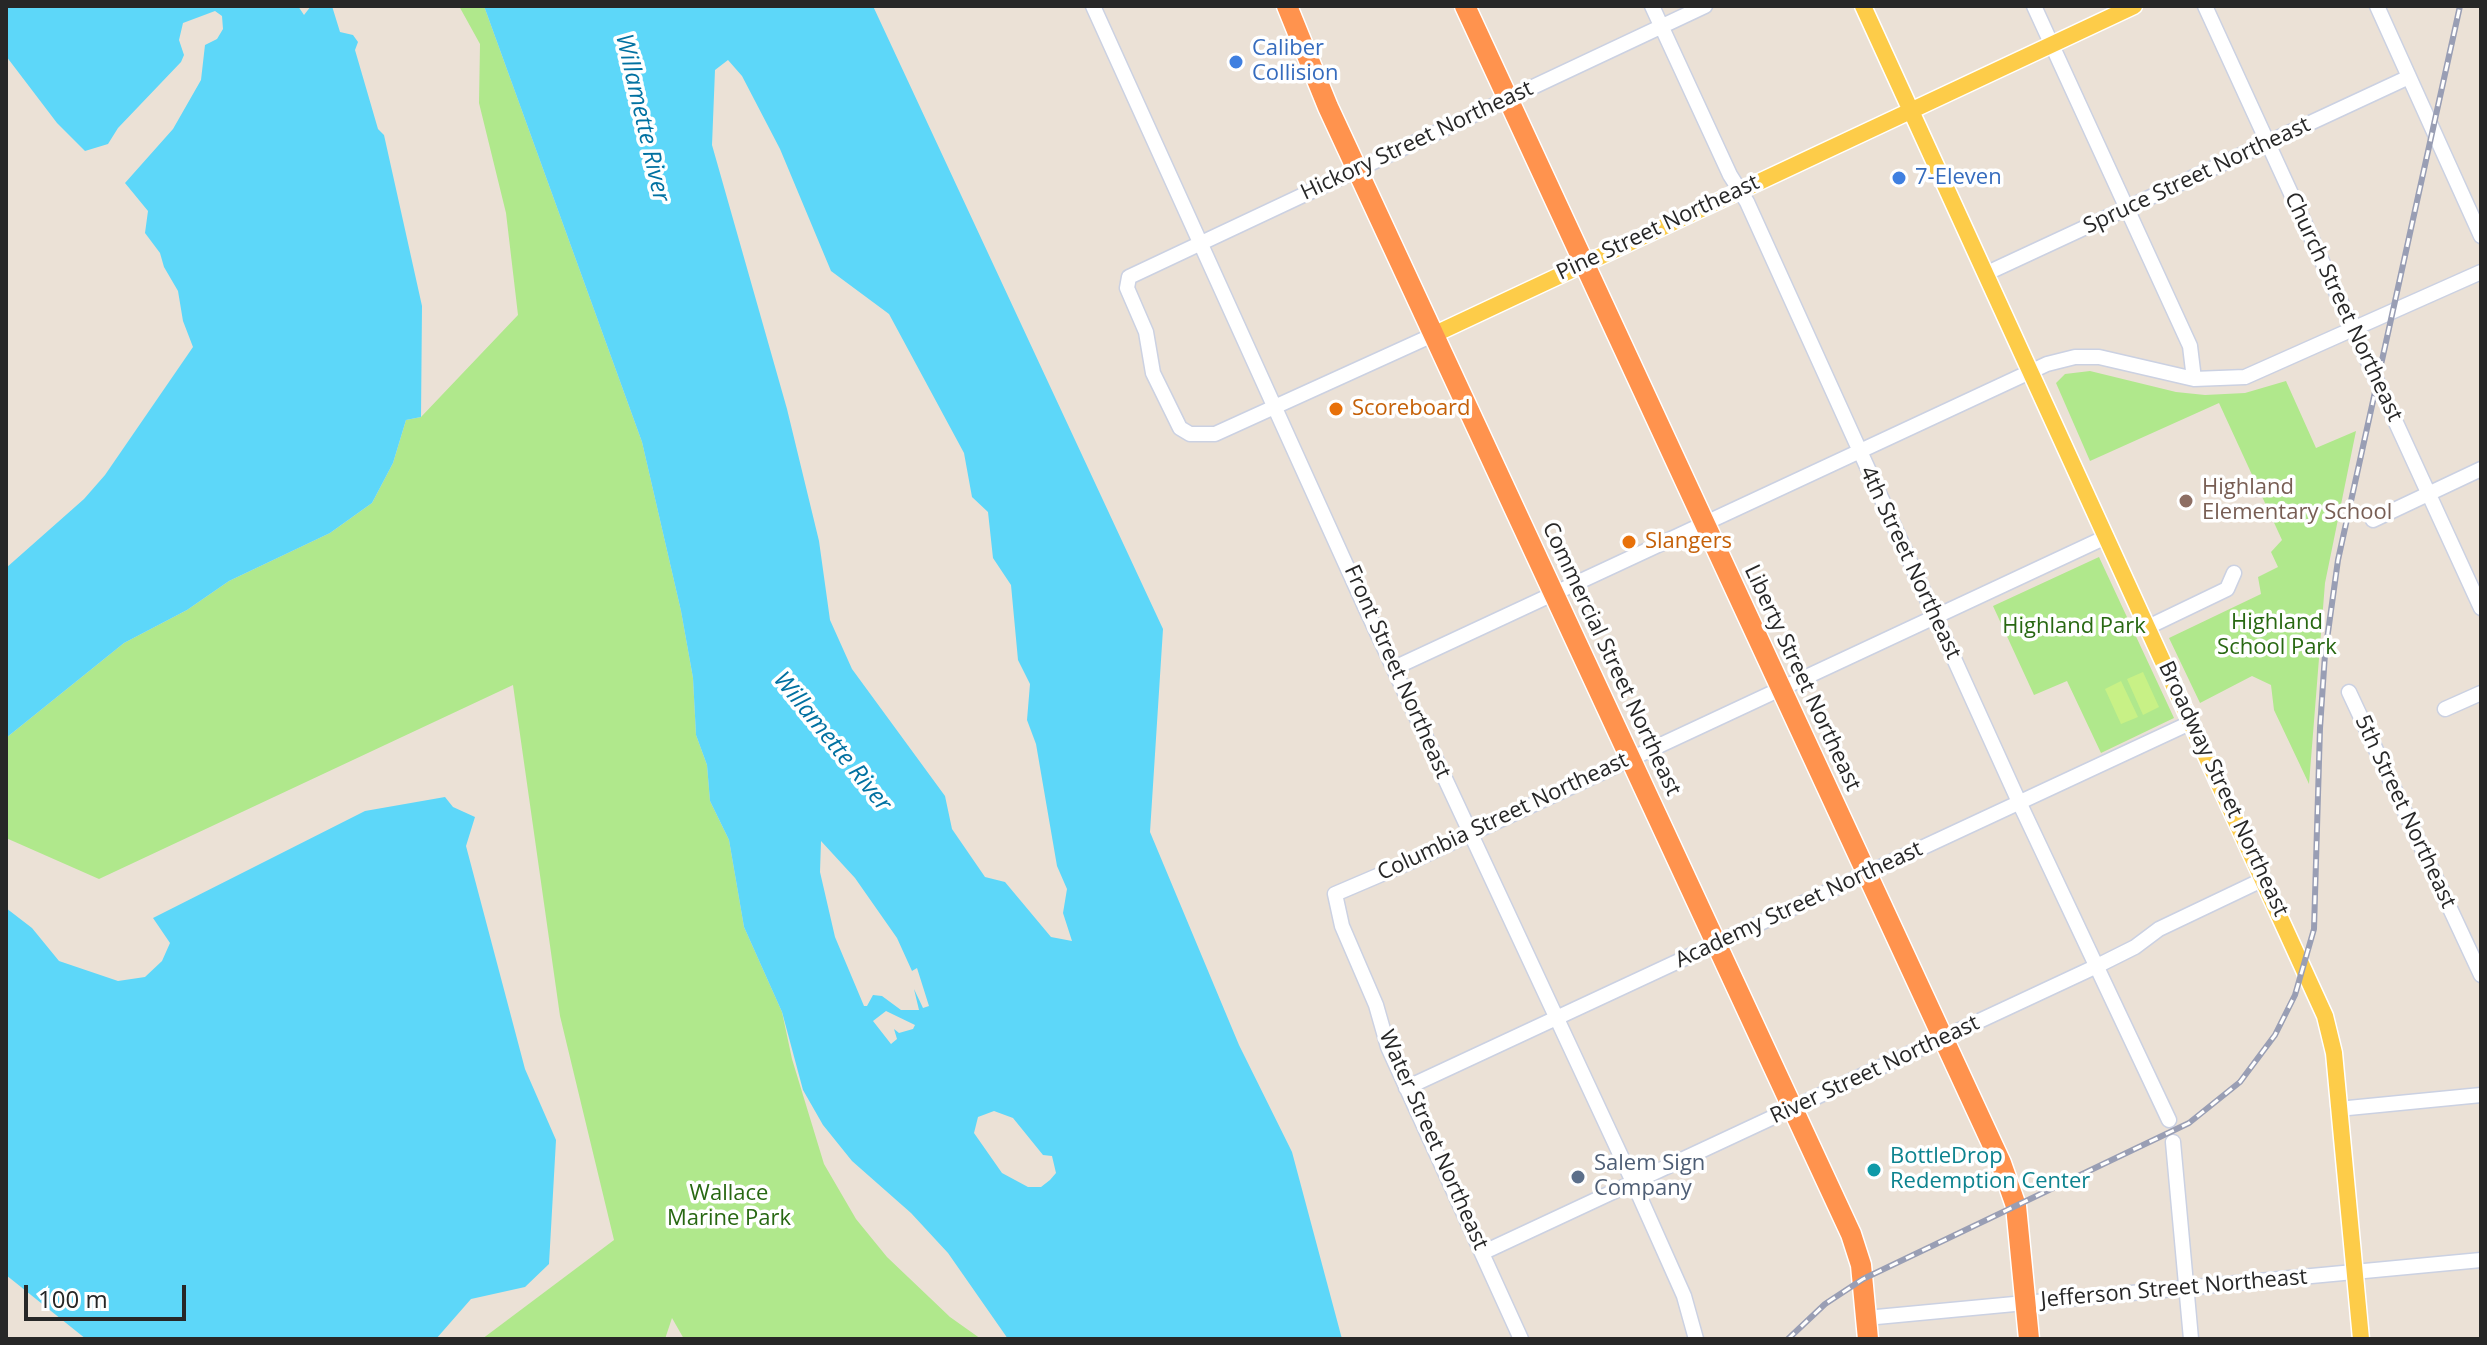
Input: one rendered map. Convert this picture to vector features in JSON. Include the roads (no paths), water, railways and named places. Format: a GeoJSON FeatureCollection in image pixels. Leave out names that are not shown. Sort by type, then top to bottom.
{"type":"FeatureCollection","features":[{"type":"Feature","properties":{"kind":"highway","name":"Commercial Street Northeast"},"geometry":{"type":"LineString","coordinates":[[1287,6],[1433,335],[1851,1234],[1861,1265],[1867,1329]]}},
{"type":"Feature","properties":{"kind":"highway","name":"Liberty Street Northeast"},"geometry":{"type":"LineString","coordinates":[[1465,6],[2013,1194],[2029,1339]]}},
{"type":"Feature","properties":{"kind":"main road","name":"Broadway Street Northeast"},"geometry":{"type":"LineString","coordinates":[[1863,6],[2325,1016],[2334,1053],[2361,1339]]}},
{"type":"Feature","properties":{"kind":"main road","name":"Pine Street Northeast"},"geometry":{"type":"LineString","coordinates":[[1433,335],[2134,6]]}},
{"type":"Feature","properties":{"kind":"street","name":"Front Street Northeast"},"geometry":{"type":"LineString","coordinates":[[1093,6],[1394,668],[1634,1184],[1684,1296],[1696,1339]]}},
{"type":"Feature","properties":{"kind":"street","name":"4th Street Northeast"},"geometry":{"type":"LineString","coordinates":[[1652,6],[1738,190],[1755,219],[2019,802],[2169,1120]]}},
{"type":"Feature","properties":{"kind":"street","name":"Hickory Street Northeast"},"geometry":{"type":"LineString","coordinates":[[1180,428],[1153,373],[1146,332],[1127,288],[1129,277],[1705,6]]}},
{"type":"Feature","properties":{"kind":"street"},"geometry":{"type":"LineString","coordinates":[[2034,6],[2190,346],[2194,379]]}},
{"type":"Feature","properties":{"kind":"street","name":"Church Street Northeast"},"geometry":{"type":"LineString","coordinates":[[2205,6],[2481,608]]}},
{"type":"Feature","properties":{"kind":"street"},"geometry":{"type":"LineString","coordinates":[[2377,6],[2481,236]]}},
{"type":"Feature","properties":{"kind":"street","name":"Spruce Street Northeast"},"geometry":{"type":"LineString","coordinates":[[1985,274],[2409,77]]}},
{"type":"Feature","properties":{"kind":"street"},"geometry":{"type":"LineString","coordinates":[[1394,668],[2059,360],[2099,357],[2194,379],[2245,377],[2481,272]]}},
{"type":"Feature","properties":{"kind":"street","name":"Pine Street Northeast"},"geometry":{"type":"LineString","coordinates":[[1180,428],[1202,436],[1215,434],[1433,335]]}},
{"type":"Feature","properties":{"kind":"street"},"geometry":{"type":"LineString","coordinates":[[2373,520],[2481,469]]}},
{"type":"Feature","properties":{"kind":"street","name":"Columbia Street Northeast"},"geometry":{"type":"LineString","coordinates":[[1335,894],[1471,834],[2106,537]]}},
{"type":"Feature","properties":{"kind":"street"},"geometry":{"type":"LineString","coordinates":[[2148,627],[2227,589],[2234,573]]}},
{"type":"Feature","properties":{"kind":"street","name":"5th Street Northeast"},"geometry":{"type":"LineString","coordinates":[[2349,692],[2481,975]]}},
{"type":"Feature","properties":{"kind":"street"},"geometry":{"type":"LineString","coordinates":[[2445,709],[2481,693]]}},
{"type":"Feature","properties":{"kind":"street","name":"Academy Street Northeast"},"geometry":{"type":"LineString","coordinates":[[1406,1088],[2192,722]]}},
{"type":"Feature","properties":{"kind":"street","name":"River Street Northeast"},"geometry":{"type":"LineString","coordinates":[[1482,1253],[2097,966],[2135,947],[2159,929],[2264,879]]}},
{"type":"Feature","properties":{"kind":"street","name":"Water Street Northeast"},"geometry":{"type":"LineString","coordinates":[[1335,894],[1342,926],[1406,1088],[1521,1339]]}},
{"type":"Feature","properties":{"kind":"street"},"geometry":{"type":"LineString","coordinates":[[2338,1109],[2481,1095]]}},
{"type":"Feature","properties":{"kind":"street"},"geometry":{"type":"LineString","coordinates":[[2173,1142],[2191,1339]]}},
{"type":"Feature","properties":{"kind":"street","name":"Jefferson Street Northeast"},"geometry":{"type":"LineString","coordinates":[[1867,1329],[2026,1303],[2481,1260]]}},
{"type":"Feature","properties":{"kind":"water"},"geometry":{"type":"Polygon","coordinates":[[[6,6],[298,6],[304,15],[311,6],[332,6],[340,32],[353,35],[358,42],[355,50],[378,129],[384,135],[422,306],[421,417],[406,420],[393,463],[372,503],[330,533],[229,581],[187,610],[124,643],[6,738],[6,568],[84,499],[105,475],[193,347],[183,321],[178,291],[160,253],[145,233],[148,211],[125,183],[173,129],[201,80],[205,45],[217,39],[223,29],[222,16],[215,11],[183,23],[179,40],[184,55],[181,62],[118,128],[108,144],[85,151],[57,123],[6,56],[6,6]]]}},
{"type":"Feature","properties":{"kind":"water","name":"Willamette River"},"geometry":{"type":"Polygon","coordinates":[[[484,6],[873,6],[1163,629],[1150,832],[1239,1045],[1292,1152],[1342,1339],[1008,1339],[948,1253],[911,1213],[852,1161],[823,1125],[803,1090],[782,1012],[744,927],[729,840],[710,801],[707,765],[696,735],[693,678],[681,611],[642,442],[484,6]],[[728,60],[715,70],[712,145],[787,409],[819,541],[830,620],[852,669],[945,796],[952,829],[985,877],[1005,882],[1051,937],[1072,941],[1063,913],[1067,889],[1057,866],[1036,744],[1027,720],[1030,684],[1018,660],[1011,585],[993,558],[988,512],[972,497],[964,453],[889,314],[831,271],[780,149],[742,76],[728,60]],[[821,841],[820,872],[835,937],[864,1006],[873,995],[882,996],[901,1010],[919,1010],[914,989],[923,1008],[929,1006],[917,968],[912,971],[897,938],[855,878],[821,841]],[[886,1011],[873,1021],[891,1044],[897,1039],[894,1029],[899,1033],[913,1029],[915,1025],[886,1011]],[[994,1111],[978,1117],[974,1133],[1002,1173],[1028,1187],[1041,1187],[1056,1173],[1052,1156],[1043,1155],[1013,1118],[994,1111]]]}},
{"type":"Feature","properties":{"kind":"water"},"geometry":{"type":"Polygon","coordinates":[[[445,797],[453,807],[475,817],[466,846],[525,1069],[556,1140],[549,1264],[525,1287],[471,1299],[436,1339],[86,1339],[6,1275],[6,908],[32,928],[59,961],[118,981],[145,977],[162,961],[170,943],[153,918],[365,811],[445,797]]]}},
{"type":"Feature","properties":{"kind":"railway"},"geometry":{"type":"LineString","coordinates":[[1788,1339],[1825,1304],[1863,1279],[2189,1123],[2240,1082],[2275,1035],[2295,995],[2314,929],[2320,728],[2325,654],[2338,560],[2460,6]]}},
{"type":"Feature","properties":{"kind":"place","name":"Caliber Collision"},"geometry":{"type":"Point","coordinates":[1236,62]}},
{"type":"Feature","properties":{"kind":"place","name":"7-Eleven"},"geometry":{"type":"Point","coordinates":[1899,178]}},
{"type":"Feature","properties":{"kind":"place","name":"Scoreboard"},"geometry":{"type":"Point","coordinates":[1336,409]}},
{"type":"Feature","properties":{"kind":"place","name":"Highland Elementary School"},"geometry":{"type":"Point","coordinates":[2186,501]}},
{"type":"Feature","properties":{"kind":"place","name":"Slangers"},"geometry":{"type":"Point","coordinates":[1629,542]}},
{"type":"Feature","properties":{"kind":"place","name":"BottleDrop Redemption Center"},"geometry":{"type":"Point","coordinates":[1874,1170]}},
{"type":"Feature","properties":{"kind":"place","name":"Salem Sign Company"},"geometry":{"type":"Point","coordinates":[1578,1177]}},
{"type":"Feature","properties":{"kind":"park label","name":"Highland Park"},"geometry":{"type":"Point","coordinates":[2074,627]}},
{"type":"Feature","properties":{"kind":"park label","name":"Highland School Park"},"geometry":{"type":"Point","coordinates":[2277,636]}},
{"type":"Feature","properties":{"kind":"park label","name":"Wallace Marine Park"},"geometry":{"type":"Point","coordinates":[729,1206]}}]}
